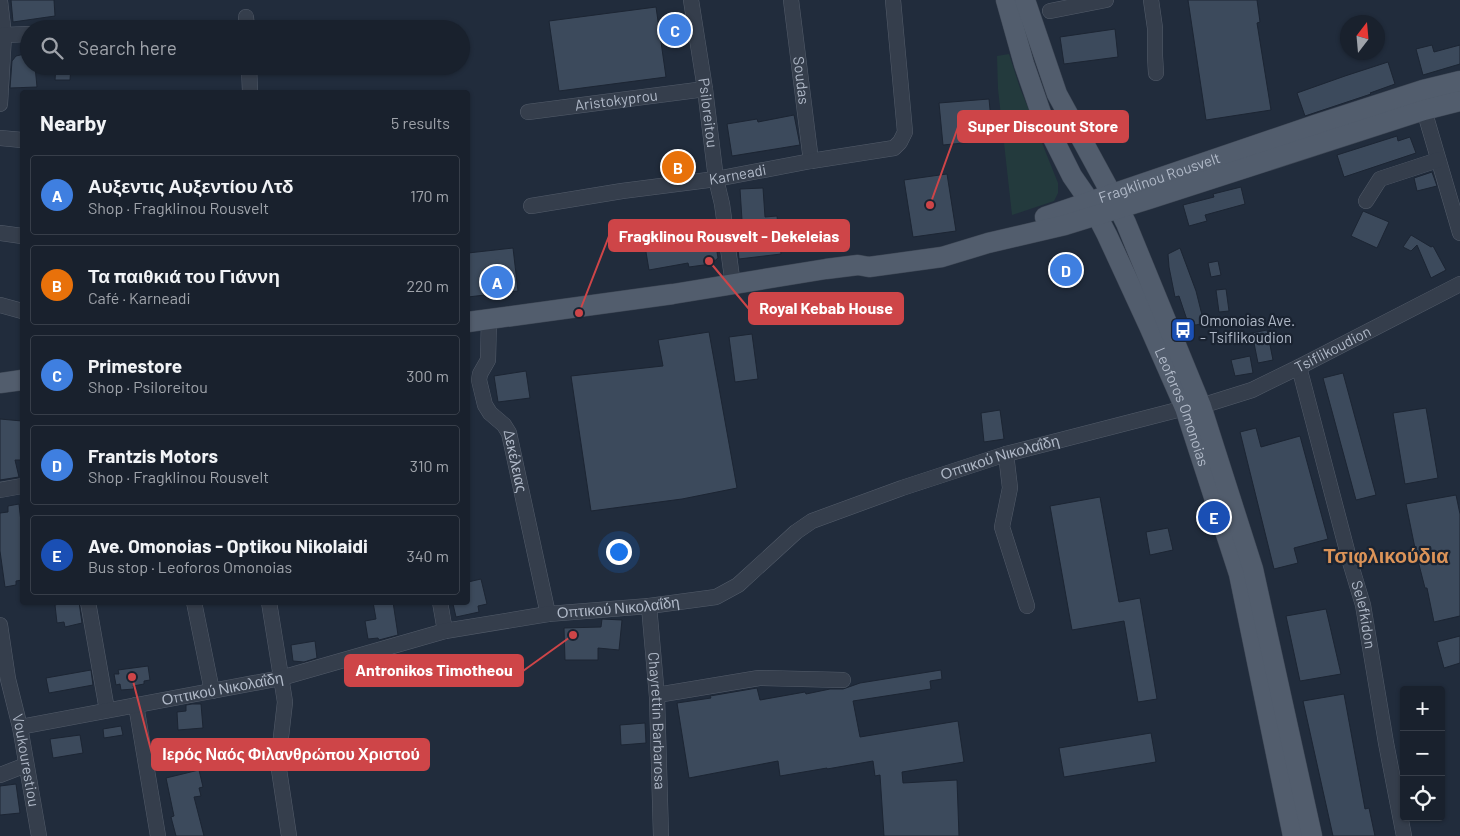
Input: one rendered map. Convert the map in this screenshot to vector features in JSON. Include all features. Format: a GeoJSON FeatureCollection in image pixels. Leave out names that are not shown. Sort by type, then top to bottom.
{"type":"FeatureCollection","features":[{"type":"Feature","properties":{"kind":"main road","name":"Leoforos Omonoias"},"geometry":{"type":"LineString","coordinates":[[1006,0],[1024,64],[1042,116],[1072,176],[1093,208],[1144,316],[1193,407],[1239,574],[1293,836]]}},
{"type":"Feature","properties":{"kind":"main road","name":"Leoforos Omonoias"},"geometry":{"type":"LineString","coordinates":[[1025,0],[1057,94],[1115,201],[1136,245],[1253,569],[1312,836]]}},
{"type":"Feature","properties":{"kind":"main road","name":"Fragklinou Rousvelt"},"geometry":{"type":"LineString","coordinates":[[1115,201],[1218,157],[1423,90],[1460,81]]}},
{"type":"Feature","properties":{"kind":"main road","name":"Fragklinou Rousvelt"},"geometry":{"type":"LineString","coordinates":[[470,322],[734,285],[858,265],[865,258],[938,247],[1042,218],[1093,208],[1460,101]]}},
{"type":"Feature","properties":{"kind":"main road"},"geometry":{"type":"LineString","coordinates":[[0,382],[20,380]]}},
{"type":"Feature","properties":{"kind":"street","name":"Psiloreitou"},"geometry":{"type":"LineString","coordinates":[[691,0],[705,89],[716,179],[722,204],[734,285]]}},
{"type":"Feature","properties":{"kind":"street","name":"Soudas"},"geometry":{"type":"LineString","coordinates":[[790,0],[811,160]]}},
{"type":"Feature","properties":{"kind":"street","name":"Karneadi"},"geometry":{"type":"LineString","coordinates":[[531,206],[622,191],[716,179],[811,160],[894,148],[900,142],[904,132],[893,0]]}},
{"type":"Feature","properties":{"kind":"street"},"geometry":{"type":"LineString","coordinates":[[1050,11],[1106,0]]}},
{"type":"Feature","properties":{"kind":"street"},"geometry":{"type":"LineString","coordinates":[[1151,0],[1155,28],[1156,73]]}},
{"type":"Feature","properties":{"kind":"street"},"geometry":{"type":"LineString","coordinates":[[0,1],[4,35],[0,104]]}},
{"type":"Feature","properties":{"kind":"street"},"geometry":{"type":"LineString","coordinates":[[4,35],[20,34]]}},
{"type":"Feature","properties":{"kind":"street"},"geometry":{"type":"LineString","coordinates":[[249,75],[250,90]]}},
{"type":"Feature","properties":{"kind":"street","name":"Aristokyprou"},"geometry":{"type":"LineString","coordinates":[[528,112],[705,89]]}},
{"type":"Feature","properties":{"kind":"street"},"geometry":{"type":"LineString","coordinates":[[1424,110],[1460,233]]}},
{"type":"Feature","properties":{"kind":"street"},"geometry":{"type":"LineString","coordinates":[[0,138],[20,140]]}},
{"type":"Feature","properties":{"kind":"street"},"geometry":{"type":"LineString","coordinates":[[1366,202],[1380,179],[1438,160]]}},
{"type":"Feature","properties":{"kind":"street"},"geometry":{"type":"LineString","coordinates":[[0,233],[20,236]]}},
{"type":"Feature","properties":{"kind":"street","name":"Tsiflikoudion"},"geometry":{"type":"LineString","coordinates":[[1193,407],[1252,390],[1460,284]]}},
{"type":"Feature","properties":{"kind":"street"},"geometry":{"type":"LineString","coordinates":[[0,305],[20,310]]}},
{"type":"Feature","properties":{"kind":"street","name":"Δεκέλειας"},"geometry":{"type":"LineString","coordinates":[[489,318],[488,360],[480,374],[479,380],[485,405],[490,413],[504,424],[509,433],[548,614]]}},
{"type":"Feature","properties":{"kind":"street","name":"Selefkidon"},"geometry":{"type":"LineString","coordinates":[[1299,367],[1363,605],[1404,836]]}},
{"type":"Feature","properties":{"kind":"street","name":"Οπτικού Νικολαΐδη"},"geometry":{"type":"LineString","coordinates":[[20,727],[281,678],[446,631],[548,614],[649,606],[716,597],[738,585],[796,532],[812,521],[902,488],[1006,454],[1193,407]]}},
{"type":"Feature","properties":{"kind":"street"},"geometry":{"type":"LineString","coordinates":[[1006,454],[1010,488],[1002,527],[1027,606]]}},
{"type":"Feature","properties":{"kind":"street"},"geometry":{"type":"LineString","coordinates":[[0,490],[20,486]]}},
{"type":"Feature","properties":{"kind":"street"},"geometry":{"type":"LineString","coordinates":[[89,605],[107,710]]}},
{"type":"Feature","properties":{"kind":"street"},"geometry":{"type":"LineString","coordinates":[[195,605],[212,691]]}},
{"type":"Feature","properties":{"kind":"street"},"geometry":{"type":"LineString","coordinates":[[269,605],[285,702],[278,763],[289,836]]}},
{"type":"Feature","properties":{"kind":"street"},"geometry":{"type":"LineString","coordinates":[[441,605],[446,631]]}},
{"type":"Feature","properties":{"kind":"street","name":"Chayrettin Barbarosa"},"geometry":{"type":"LineString","coordinates":[[649,606],[657,694],[661,836]]}},
{"type":"Feature","properties":{"kind":"street","name":"Voukourestiou"},"geometry":{"type":"LineString","coordinates":[[0,625],[8,679],[20,727],[39,836]]}},
{"type":"Feature","properties":{"kind":"street"},"geometry":{"type":"LineString","coordinates":[[657,694],[759,678],[843,680]]}},
{"type":"Feature","properties":{"kind":"street"},"geometry":{"type":"LineString","coordinates":[[136,705],[158,836]]}},
{"type":"Feature","properties":{"kind":"street"},"geometry":{"type":"LineString","coordinates":[[0,775],[26,766]]}},
{"type":"Feature","properties":{"kind":"green space"},"geometry":{"type":"Polygon","coordinates":[[[1009,54],[1020,88],[1058,183],[1058,193],[1054,201],[1012,215],[998,89],[997,56],[1009,54]]]}},
{"type":"Feature","properties":{"kind":"building"},"geometry":{"type":"Polygon","coordinates":[[[11,0],[54,0],[55,16],[13,22],[11,0]]]}},
{"type":"Feature","properties":{"kind":"building"},"geometry":{"type":"Polygon","coordinates":[[[1188,0],[1257,0],[1260,22],[1257,23],[1271,110],[1206,120],[1188,0]]]}},
{"type":"Feature","properties":{"kind":"building"},"geometry":{"type":"Polygon","coordinates":[[[656,7],[666,77],[559,91],[549,21],[656,7]]]}},
{"type":"Feature","properties":{"kind":"building"},"geometry":{"type":"Polygon","coordinates":[[[1115,29],[1118,57],[1064,64],[1060,37],[1115,29]]]}},
{"type":"Feature","properties":{"kind":"building"},"geometry":{"type":"Polygon","coordinates":[[[1432,45],[1434,52],[1460,45],[1460,64],[1423,75],[1416,49],[1432,45]]]}},
{"type":"Feature","properties":{"kind":"building"},"geometry":{"type":"Polygon","coordinates":[[[20,55],[20,75],[36,75],[37,87],[10,88],[12,61],[16,56],[20,55]]]}},
{"type":"Feature","properties":{"kind":"building"},"geometry":{"type":"Polygon","coordinates":[[[1388,62],[1395,84],[1305,116],[1297,93],[1388,62]]]}},
{"type":"Feature","properties":{"kind":"building"},"geometry":{"type":"Polygon","coordinates":[[[55,75],[70,75],[70,80],[55,80],[55,75]]]}},
{"type":"Feature","properties":{"kind":"building"},"geometry":{"type":"Polygon","coordinates":[[[989,99],[993,140],[943,145],[939,103],[989,99]]]}},
{"type":"Feature","properties":{"kind":"building"},"geometry":{"type":"Polygon","coordinates":[[[794,115],[800,145],[732,156],[727,124],[757,119],[758,122],[794,115]]]}},
{"type":"Feature","properties":{"kind":"building"},"geometry":{"type":"Polygon","coordinates":[[[1397,136],[1398,141],[1410,137],[1416,153],[1344,177],[1337,155],[1397,136]]]}},
{"type":"Feature","properties":{"kind":"building"},"geometry":{"type":"Polygon","coordinates":[[[1432,172],[1437,186],[1417,191],[1414,178],[1432,172]]]}},
{"type":"Feature","properties":{"kind":"building"},"geometry":{"type":"Polygon","coordinates":[[[947,174],[956,231],[913,237],[904,180],[947,174]]]}},
{"type":"Feature","properties":{"kind":"building"},"geometry":{"type":"Polygon","coordinates":[[[1241,187],[1245,204],[1205,215],[1207,221],[1189,226],[1183,205],[1214,197],[1213,194],[1241,187]]]}},
{"type":"Feature","properties":{"kind":"building"},"geometry":{"type":"Polygon","coordinates":[[[763,188],[765,217],[777,216],[781,254],[739,259],[735,221],[742,220],[740,189],[763,188]]]}},
{"type":"Feature","properties":{"kind":"building"},"geometry":{"type":"Polygon","coordinates":[[[1363,211],[1389,222],[1377,248],[1351,236],[1363,211]]]}},
{"type":"Feature","properties":{"kind":"building"},"geometry":{"type":"Polygon","coordinates":[[[714,233],[718,258],[711,264],[689,267],[688,263],[649,270],[644,240],[668,236],[669,239],[714,233]]]}},
{"type":"Feature","properties":{"kind":"building"},"geometry":{"type":"Polygon","coordinates":[[[1411,235],[1431,247],[1433,246],[1446,270],[1431,278],[1417,245],[1411,251],[1403,247],[1411,235]]]}},
{"type":"Feature","properties":{"kind":"building"},"geometry":{"type":"Polygon","coordinates":[[[513,248],[518,291],[470,297],[470,253],[513,248]]]}},
{"type":"Feature","properties":{"kind":"building"},"geometry":{"type":"Polygon","coordinates":[[[1180,248],[1196,291],[1204,323],[1196,325],[1188,323],[1179,296],[1175,297],[1168,254],[1180,248]]]}},
{"type":"Feature","properties":{"kind":"building"},"geometry":{"type":"Polygon","coordinates":[[[1218,261],[1221,275],[1211,277],[1208,263],[1218,261]]]}},
{"type":"Feature","properties":{"kind":"building"},"geometry":{"type":"Polygon","coordinates":[[[1226,289],[1229,311],[1219,312],[1216,290],[1226,289]]]}},
{"type":"Feature","properties":{"kind":"building"},"geometry":{"type":"Polygon","coordinates":[[[1267,330],[1273,360],[1258,363],[1252,333],[1267,330]]]}},
{"type":"Feature","properties":{"kind":"building"},"geometry":{"type":"Polygon","coordinates":[[[709,332],[737,488],[682,499],[591,511],[571,376],[663,366],[658,340],[709,332]]]}},
{"type":"Feature","properties":{"kind":"building"},"geometry":{"type":"Polygon","coordinates":[[[752,334],[758,379],[735,382],[729,337],[752,334]]]}},
{"type":"Feature","properties":{"kind":"building"},"geometry":{"type":"Polygon","coordinates":[[[1250,356],[1253,373],[1235,376],[1231,360],[1250,356]]]}},
{"type":"Feature","properties":{"kind":"building"},"geometry":{"type":"Polygon","coordinates":[[[526,371],[530,398],[498,402],[494,376],[526,371]]]}},
{"type":"Feature","properties":{"kind":"building"},"geometry":{"type":"Polygon","coordinates":[[[1343,373],[1376,495],[1356,500],[1323,378],[1343,373]]]}},
{"type":"Feature","properties":{"kind":"building"},"geometry":{"type":"Polygon","coordinates":[[[1426,408],[1438,478],[1405,484],[1393,413],[1426,408]]]}},
{"type":"Feature","properties":{"kind":"building"},"geometry":{"type":"Polygon","coordinates":[[[1000,410],[1004,439],[984,442],[981,413],[1000,410]]]}},
{"type":"Feature","properties":{"kind":"building"},"geometry":{"type":"Polygon","coordinates":[[[0,419],[20,421],[20,460],[15,460],[19,477],[0,480],[0,419]]]}},
{"type":"Feature","properties":{"kind":"building"},"geometry":{"type":"Polygon","coordinates":[[[1256,428],[1261,447],[1300,436],[1328,539],[1294,548],[1298,563],[1274,569],[1240,432],[1256,428]]]}},
{"type":"Feature","properties":{"kind":"building"},"geometry":{"type":"Polygon","coordinates":[[[1456,495],[1460,514],[1460,616],[1434,622],[1427,588],[1425,588],[1416,553],[1406,504],[1456,495]]]}},
{"type":"Feature","properties":{"kind":"building"},"geometry":{"type":"Polygon","coordinates":[[[1100,497],[1119,602],[1140,598],[1157,699],[1138,702],[1124,621],[1072,630],[1050,506],[1100,497]]]}},
{"type":"Feature","properties":{"kind":"building"},"geometry":{"type":"Polygon","coordinates":[[[19,504],[20,580],[16,581],[16,585],[5,587],[0,551],[0,513],[8,512],[8,506],[19,504]]]}},
{"type":"Feature","properties":{"kind":"building"},"geometry":{"type":"Polygon","coordinates":[[[1168,528],[1173,550],[1150,555],[1146,532],[1168,528]]]}},
{"type":"Feature","properties":{"kind":"building"},"geometry":{"type":"Polygon","coordinates":[[[481,579],[487,604],[478,606],[479,612],[456,617],[453,605],[470,605],[470,582],[481,579]]]}},
{"type":"Feature","properties":{"kind":"building"},"geometry":{"type":"Polygon","coordinates":[[[55,605],[79,605],[82,623],[65,627],[64,622],[57,623],[55,605]]]}},
{"type":"Feature","properties":{"kind":"building"},"geometry":{"type":"Polygon","coordinates":[[[374,605],[393,605],[398,635],[379,640],[378,638],[368,639],[365,621],[376,619],[374,605]]]}},
{"type":"Feature","properties":{"kind":"building"},"geometry":{"type":"Polygon","coordinates":[[[1326,609],[1341,674],[1300,681],[1286,616],[1326,609]]]}},
{"type":"Feature","properties":{"kind":"building"},"geometry":{"type":"Polygon","coordinates":[[[602,619],[622,620],[619,650],[598,648],[598,660],[565,660],[564,628],[601,627],[602,619]]]}},
{"type":"Feature","properties":{"kind":"building"},"geometry":{"type":"Polygon","coordinates":[[[1460,636],[1460,663],[1444,668],[1437,642],[1460,636]]]}},
{"type":"Feature","properties":{"kind":"building"},"geometry":{"type":"Polygon","coordinates":[[[315,641],[317,658],[304,662],[293,661],[291,645],[315,641]]]}},
{"type":"Feature","properties":{"kind":"building"},"geometry":{"type":"Polygon","coordinates":[[[148,666],[150,680],[144,681],[144,684],[133,686],[134,689],[121,690],[120,684],[116,685],[114,674],[119,674],[118,670],[148,666]]]}},
{"type":"Feature","properties":{"kind":"building"},"geometry":{"type":"Polygon","coordinates":[[[91,670],[93,685],[49,693],[46,678],[91,670]]]}},
{"type":"Feature","properties":{"kind":"building"},"geometry":{"type":"Polygon","coordinates":[[[941,670],[942,679],[930,681],[931,689],[853,701],[860,737],[958,721],[964,762],[902,772],[903,783],[957,780],[959,836],[884,836],[880,775],[875,776],[873,761],[780,776],[778,761],[689,778],[677,703],[757,688],[760,700],[805,692],[806,694],[830,689],[843,689],[860,683],[941,670]]]}},
{"type":"Feature","properties":{"kind":"building"},"geometry":{"type":"Polygon","coordinates":[[[1344,694],[1365,809],[1369,808],[1375,836],[1333,836],[1303,701],[1344,694]]]}},
{"type":"Feature","properties":{"kind":"building"},"geometry":{"type":"Polygon","coordinates":[[[201,704],[203,728],[178,730],[177,712],[186,711],[186,705],[201,704]]]}},
{"type":"Feature","properties":{"kind":"building"},"geometry":{"type":"Polygon","coordinates":[[[645,723],[646,743],[621,745],[620,725],[645,723]]]}},
{"type":"Feature","properties":{"kind":"building"},"geometry":{"type":"Polygon","coordinates":[[[121,726],[123,735],[104,738],[103,729],[121,726]]]}},
{"type":"Feature","properties":{"kind":"building"},"geometry":{"type":"Polygon","coordinates":[[[1151,733],[1156,762],[1064,777],[1059,748],[1151,733]]]}},
{"type":"Feature","properties":{"kind":"building"},"geometry":{"type":"Polygon","coordinates":[[[80,735],[83,753],[53,758],[50,739],[80,735]]]}},
{"type":"Feature","properties":{"kind":"building"},"geometry":{"type":"Polygon","coordinates":[[[199,770],[203,787],[199,788],[201,796],[194,797],[204,836],[176,836],[171,817],[174,816],[166,778],[199,770]]]}},
{"type":"Feature","properties":{"kind":"building"},"geometry":{"type":"Polygon","coordinates":[[[16,784],[20,813],[0,815],[0,786],[16,784]]]}},
{"type":"Feature","properties":{"kind":"place","name":"Primestore"},"geometry":{"type":"Point","coordinates":[675,30]}},
{"type":"Feature","properties":{"kind":"place","name":"Τα παιθκιά του Γιάννη"},"geometry":{"type":"Point","coordinates":[678,167]}},
{"type":"Feature","properties":{"kind":"place","name":"Super Discount Store"},"geometry":{"type":"Point","coordinates":[930,205]}},
{"type":"Feature","properties":{"kind":"place","name":"Royal Kebab House"},"geometry":{"type":"Point","coordinates":[709,261]}},
{"type":"Feature","properties":{"kind":"place","name":"Frantzis Motors"},"geometry":{"type":"Point","coordinates":[1066,270]}},
{"type":"Feature","properties":{"kind":"place","name":"Αυξεντις Αυξεντίου Λτδ"},"geometry":{"type":"Point","coordinates":[497,282]}},
{"type":"Feature","properties":{"kind":"place","name":"Fragklinou Rousvelt - Dekeleias"},"geometry":{"type":"Point","coordinates":[579,313]}},
{"type":"Feature","properties":{"kind":"place","name":"Omonoias Ave. - Tsiflikoudion"},"geometry":{"type":"Point","coordinates":[1183,330]}},
{"type":"Feature","properties":{"kind":"place","name":"Ave. Omonoias - Optikou Nikolaidi"},"geometry":{"type":"Point","coordinates":[1214,517]}},
{"type":"Feature","properties":{"kind":"place","name":"Antronikos Timotheou"},"geometry":{"type":"Point","coordinates":[573,635]}},
{"type":"Feature","properties":{"kind":"place","name":"Ιερός Ναός Φιλανθρώπου Χριστού"},"geometry":{"type":"Point","coordinates":[132,677]}},
{"type":"Feature","properties":{"kind":"district","name":"Τσιφλικούδια"},"geometry":{"type":"Point","coordinates":[1386,556]}}]}
